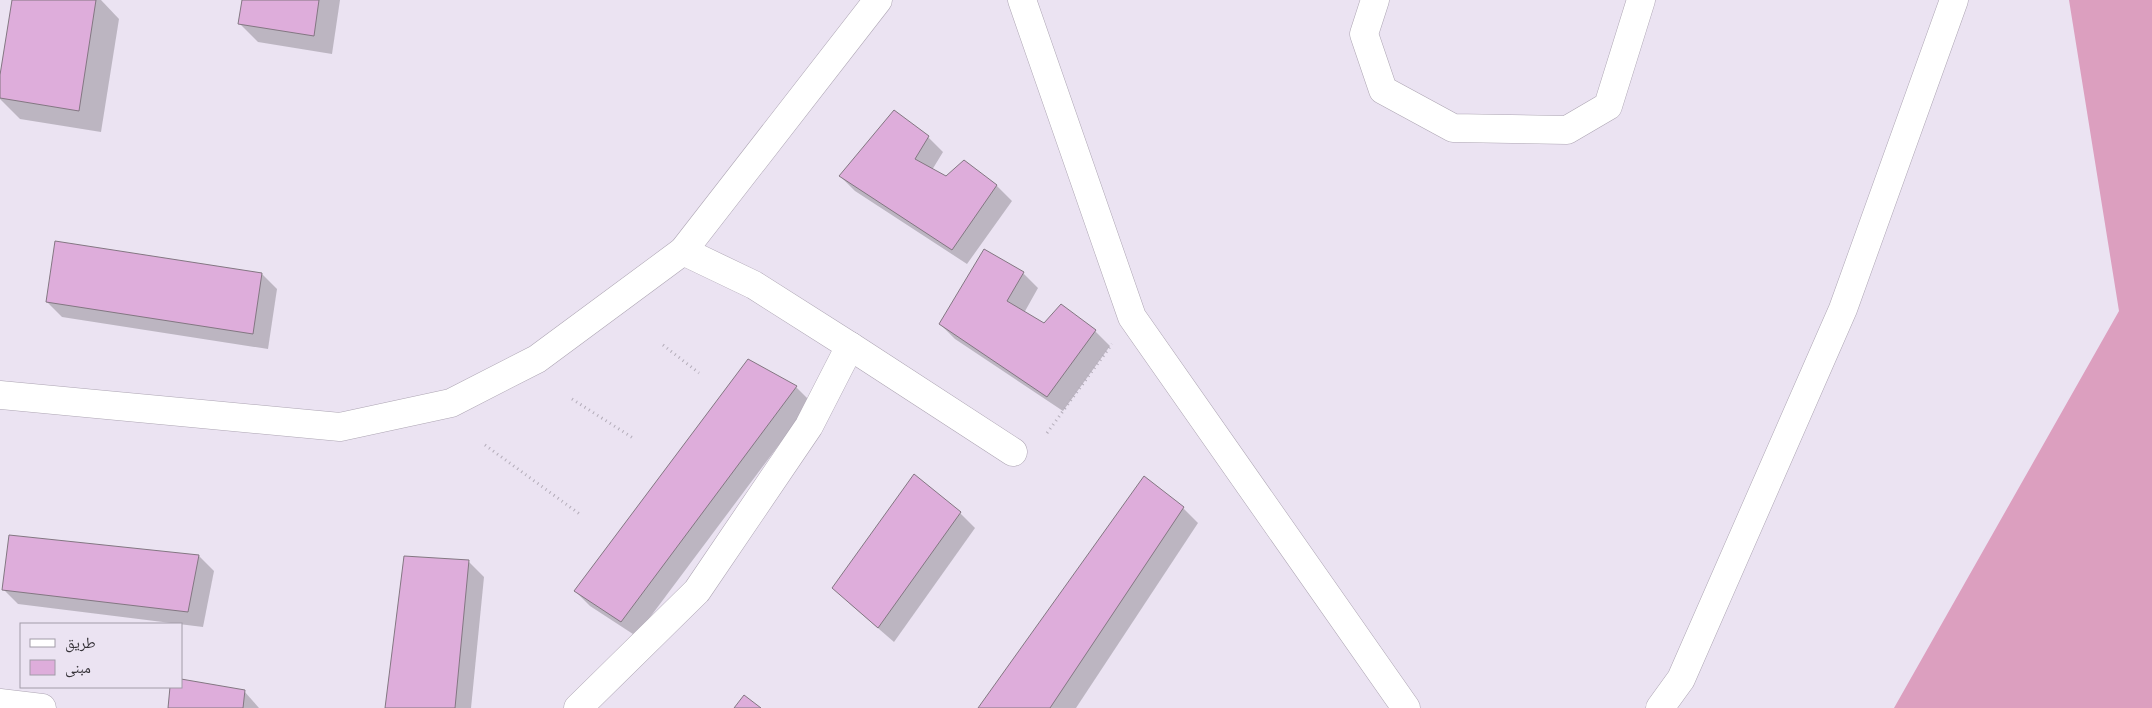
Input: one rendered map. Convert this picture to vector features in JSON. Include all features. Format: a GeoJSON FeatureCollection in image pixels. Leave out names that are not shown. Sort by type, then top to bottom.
{"type":"FeatureCollection","features":[{"type":"Feature","properties":{"kind":"street"},"geometry":{"type":"LineString","coordinates":[[0,395],[340,427],[451,402],[537,359],[682,251],[878,0]]}},
{"type":"Feature","properties":{"kind":"street"},"geometry":{"type":"LineString","coordinates":[[1022,0],[1132,317],[1406,708]]}},
{"type":"Feature","properties":{"kind":"street"},"geometry":{"type":"LineString","coordinates":[[1375,0],[1364,34],[1383,90],[1454,128],[1567,130],[1608,106],[1641,0]]}},
{"type":"Feature","properties":{"kind":"street"},"geometry":{"type":"LineString","coordinates":[[1660,708],[1681,679],[1843,309],[1954,0]]}},
{"type":"Feature","properties":{"kind":"street"},"geometry":{"type":"LineString","coordinates":[[682,251],[754,285],[1013,452]]}},
{"type":"Feature","properties":{"kind":"street"},"geometry":{"type":"LineString","coordinates":[[578,708],[697,591],[809,426],[850,346]]}},
{"type":"Feature","properties":{"kind":"street"},"geometry":{"type":"LineString","coordinates":[[0,703],[42,708]]}},
{"type":"Feature","properties":{"kind":"path"},"geometry":{"type":"LineString","coordinates":[[1047,433],[1132,317]]}},
{"type":"Feature","properties":{"kind":"path"},"geometry":{"type":"LineString","coordinates":[[663,344],[699,373]]}},
{"type":"Feature","properties":{"kind":"path"},"geometry":{"type":"LineString","coordinates":[[572,399],[633,438]]}},
{"type":"Feature","properties":{"kind":"path"},"geometry":{"type":"LineString","coordinates":[[485,445],[581,514]]}},
{"type":"Feature","properties":{"kind":"shaded area"},"geometry":{"type":"Polygon","coordinates":[[[2069,0],[2152,0],[2152,708],[1894,708],[2119,311],[2069,0]]]}},
{"type":"Feature","properties":{"kind":"building"},"geometry":{"type":"Polygon","coordinates":[[[12,0],[96,0],[79,111],[0,98],[0,75],[12,0]]]}},
{"type":"Feature","properties":{"kind":"building"},"geometry":{"type":"Polygon","coordinates":[[[242,0],[319,0],[314,36],[238,24],[242,0]]]}},
{"type":"Feature","properties":{"kind":"building"},"geometry":{"type":"Polygon","coordinates":[[[894,110],[929,136],[915,159],[946,176],[964,160],[997,185],[952,250],[839,176],[894,110]]]}},
{"type":"Feature","properties":{"kind":"building"},"geometry":{"type":"Polygon","coordinates":[[[55,241],[262,273],[253,334],[46,302],[55,241]]]}},
{"type":"Feature","properties":{"kind":"building"},"geometry":{"type":"Polygon","coordinates":[[[984,249],[1024,272],[1007,301],[1044,323],[1061,304],[1096,330],[1047,397],[939,324],[984,249]]]}},
{"type":"Feature","properties":{"kind":"building"},"geometry":{"type":"Polygon","coordinates":[[[748,359],[797,386],[621,622],[574,591],[748,359]]]}},
{"type":"Feature","properties":{"kind":"building"},"geometry":{"type":"Polygon","coordinates":[[[914,474],[961,512],[878,628],[832,588],[914,474]]]}},
{"type":"Feature","properties":{"kind":"building"},"geometry":{"type":"Polygon","coordinates":[[[1144,476],[1184,507],[1050,708],[978,708],[1144,476]]]}},
{"type":"Feature","properties":{"kind":"building"},"geometry":{"type":"Polygon","coordinates":[[[9,535],[199,555],[188,612],[2,590],[9,535]]]}},
{"type":"Feature","properties":{"kind":"building"},"geometry":{"type":"Polygon","coordinates":[[[404,556],[469,560],[455,708],[385,708],[404,556]]]}},
{"type":"Feature","properties":{"kind":"building"},"geometry":{"type":"Polygon","coordinates":[[[182,679],[245,690],[243,708],[168,708],[170,688],[182,688],[182,679]]]}},
{"type":"Feature","properties":{"kind":"building"},"geometry":{"type":"Polygon","coordinates":[[[744,695],[761,708],[734,708],[744,695]]]}}]}
